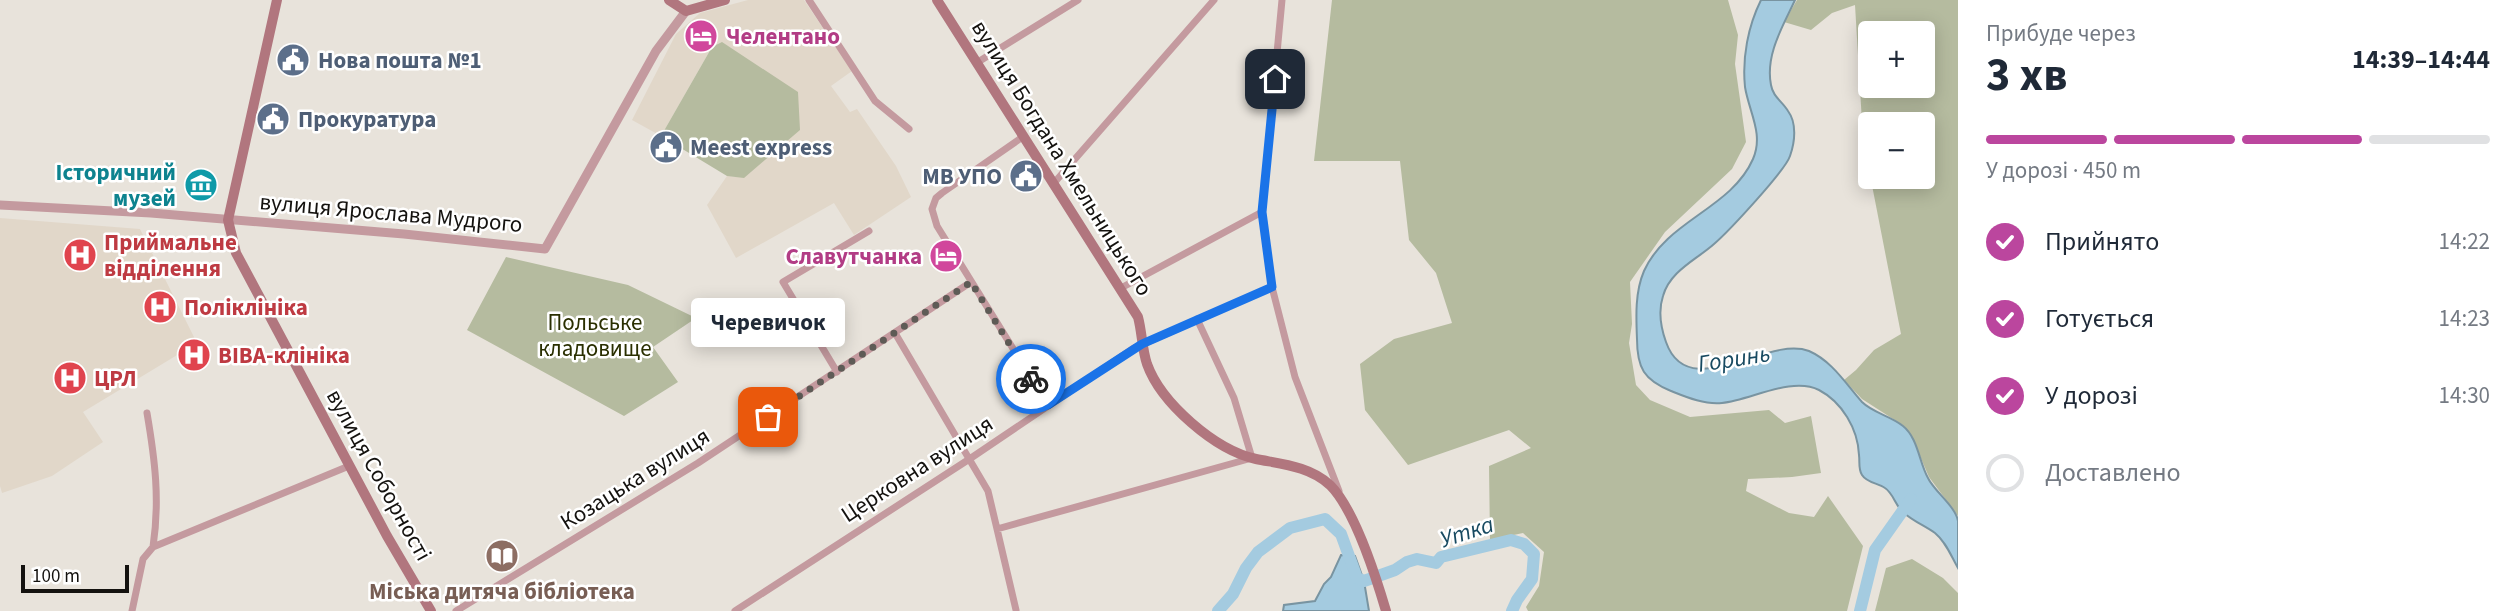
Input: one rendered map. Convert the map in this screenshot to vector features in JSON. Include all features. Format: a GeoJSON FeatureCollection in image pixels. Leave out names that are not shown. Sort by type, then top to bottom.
{"type":"FeatureCollection","features":[{"type":"Feature","properties":{"kind":"main road","name":"вулиця Соборності"},"geometry":{"type":"LineString","coordinates":[[277,0],[228,220],[236,253],[349,466],[431,611]]}},
{"type":"Feature","properties":{"kind":"main road"},"geometry":{"type":"LineString","coordinates":[[669,0],[686,11],[725,0]]}},
{"type":"Feature","properties":{"kind":"main road","name":"вулиця Богдана Хмельницького"},"geometry":{"type":"LineString","coordinates":[[937,0],[1138,317],[1142,344],[1152,375],[1180,412],[1216,443],[1252,458],[1311,472],[1329,485],[1344,504],[1384,605]]}},
{"type":"Feature","properties":{"kind":"street"},"geometry":{"type":"LineString","coordinates":[[810,0],[875,101],[909,129]]}},
{"type":"Feature","properties":{"kind":"street"},"geometry":{"type":"LineString","coordinates":[[978,62],[1077,0]]}},
{"type":"Feature","properties":{"kind":"street"},"geometry":{"type":"LineString","coordinates":[[1054,183],[1214,0]]}},
{"type":"Feature","properties":{"kind":"street"},"geometry":{"type":"LineString","coordinates":[[1282,0],[1262,212],[1272,287],[1295,377],[1344,504]]}},
{"type":"Feature","properties":{"kind":"street","name":"вулиця Ярослава Мудрого"},"geometry":{"type":"LineString","coordinates":[[0,205],[151,213],[404,234],[545,249],[656,51],[686,11]]}},
{"type":"Feature","properties":{"kind":"street"},"geometry":{"type":"LineString","coordinates":[[1024,135],[966,175],[933,203],[932,213],[937,226],[1048,405]]}},
{"type":"Feature","properties":{"kind":"street"},"geometry":{"type":"LineString","coordinates":[[1121,288],[1262,212]]}},
{"type":"Feature","properties":{"kind":"street"},"geometry":{"type":"LineString","coordinates":[[837,372],[783,282],[869,231]]}},
{"type":"Feature","properties":{"kind":"street","name":"Козацька вулиця"},"geometry":{"type":"LineString","coordinates":[[456,611],[698,463],[971,282]]}},
{"type":"Feature","properties":{"kind":"street","name":"Церковна вулиця"},"geometry":{"type":"LineString","coordinates":[[735,611],[1142,344],[1272,287]]}},
{"type":"Feature","properties":{"kind":"street"},"geometry":{"type":"LineString","coordinates":[[997,529],[1252,458],[1234,398],[1197,319]]}},
{"type":"Feature","properties":{"kind":"street"},"geometry":{"type":"LineString","coordinates":[[895,333],[988,491],[1016,610]]}},
{"type":"Feature","properties":{"kind":"street"},"geometry":{"type":"LineString","coordinates":[[147,413],[156,471],[158,512],[153,547]]}},
{"type":"Feature","properties":{"kind":"street"},"geometry":{"type":"LineString","coordinates":[[132,611],[143,559],[153,547],[349,466]]}},
{"type":"Feature","properties":{"kind":"shaded area"},"geometry":{"type":"Polygon","coordinates":[[[748,0],[804,0],[852,71],[831,86],[850,112],[857,109],[896,166],[911,197],[854,235],[834,203],[736,258],[707,205],[727,176],[745,177],[712,47],[661,136],[632,120],[676,34],[700,13],[748,0]]]}},
{"type":"Feature","properties":{"kind":"shaded area","name":"ЦРЛ"},"geometry":{"type":"Polygon","coordinates":[[[0,218],[140,229],[197,343],[83,412],[103,442],[52,476],[2,493],[0,486],[0,218]]]}},
{"type":"Feature","properties":{"kind":"green space"},"geometry":{"type":"Polygon","coordinates":[[[1332,0],[1728,0],[1738,35],[1735,64],[1746,142],[1732,169],[1665,232],[1630,282],[1632,324],[1629,343],[1636,385],[1650,400],[1690,417],[1769,410],[1785,423],[1811,416],[1821,473],[1748,479],[1746,491],[1789,513],[1814,517],[1828,496],[1863,546],[1847,611],[1528,611],[1526,607],[1539,586],[1544,552],[1523,533],[1490,540],[1489,466],[1531,448],[1509,430],[1408,465],[1365,410],[1360,364],[1394,339],[1452,323],[1436,273],[1409,240],[1400,161],[1314,161],[1332,0]]]}},
{"type":"Feature","properties":{"kind":"green space"},"geometry":{"type":"Polygon","coordinates":[[[1797,0],[1958,0],[1958,516],[1929,477],[1911,435],[1904,426],[1862,399],[1844,380],[1874,350],[1901,334],[1873,189],[1935,189],[1935,112],[1861,112],[1861,98],[1935,98],[1935,21],[1858,21],[1858,55],[1855,5],[1832,13],[1811,30],[1784,22],[1797,0]]]}},
{"type":"Feature","properties":{"kind":"green space"},"geometry":{"type":"Polygon","coordinates":[[[722,42],[798,92],[800,130],[744,178],[727,176],[661,136],[712,47],[722,42]]]}},
{"type":"Feature","properties":{"kind":"green space","name":"Польське кладовище"},"geometry":{"type":"Polygon","coordinates":[[[506,257],[628,285],[696,318],[653,347],[678,382],[624,416],[467,330],[506,257]]]}},
{"type":"Feature","properties":{"kind":"green space"},"geometry":{"type":"Polygon","coordinates":[[[1912,559],[1943,578],[1958,593],[1958,611],[1875,611],[1886,568],[1912,559]]]}},
{"type":"Feature","properties":{"kind":"water"},"geometry":{"type":"Polygon","coordinates":[[[1761,0],[1795,0],[1776,41],[1770,74],[1774,93],[1793,121],[1792,151],[1786,164],[1743,215],[1714,244],[1684,267],[1666,287],[1661,308],[1666,342],[1677,360],[1692,368],[1710,368],[1791,349],[1809,351],[1825,361],[1862,402],[1898,423],[1912,437],[1928,478],[1958,521],[1958,568],[1935,533],[1904,513],[1885,488],[1862,475],[1852,426],[1842,409],[1827,395],[1808,386],[1797,386],[1733,401],[1709,403],[1662,387],[1648,377],[1641,365],[1637,349],[1636,313],[1644,271],[1654,254],[1668,239],[1715,203],[1743,176],[1756,150],[1756,132],[1745,87],[1744,65],[1749,31],[1761,0]]]}},
{"type":"Feature","properties":{"kind":"water"},"geometry":{"type":"Polygon","coordinates":[[[1341,555],[1355,556],[1364,581],[1369,611],[1283,611],[1284,605],[1315,601],[1331,577],[1341,555]]]}},
{"type":"Feature","properties":{"kind":"waterway","name":"Утка"},"geometry":{"type":"LineString","coordinates":[[1860,611],[1875,550],[1911,499]]}},
{"type":"Feature","properties":{"kind":"waterway","name":"Утка"},"geometry":{"type":"LineString","coordinates":[[1218,611],[1233,594],[1246,568],[1258,552],[1290,528],[1325,519],[1341,534],[1357,578],[1364,581],[1417,559],[1436,563],[1441,557],[1511,540],[1524,544],[1534,554],[1532,579],[1512,611]]}},
{"type":"Feature","properties":{"kind":"way so far"},"geometry":{"type":"LineString","coordinates":[[768,417],[971,282],[1031,379]]}},
{"type":"Feature","properties":{"kind":"place","name":"Челентано"},"geometry":{"type":"Point","coordinates":[701,36]}},
{"type":"Feature","properties":{"kind":"place","name":"Нова пошта №1"},"geometry":{"type":"Point","coordinates":[293,60]}},
{"type":"Feature","properties":{"kind":"place","name":"Прокуратура"},"geometry":{"type":"Point","coordinates":[273,119]}},
{"type":"Feature","properties":{"kind":"place","name":"Meest express"},"geometry":{"type":"Point","coordinates":[666,147]}},
{"type":"Feature","properties":{"kind":"place","name":"МВ УПО"},"geometry":{"type":"Point","coordinates":[1026,176]}},
{"type":"Feature","properties":{"kind":"place","name":"Історичний музей"},"geometry":{"type":"Point","coordinates":[201,185]}},
{"type":"Feature","properties":{"kind":"place","name":"Приймальне відділення"},"geometry":{"type":"Point","coordinates":[80,255]}},
{"type":"Feature","properties":{"kind":"place","name":"Славутчанка"},"geometry":{"type":"Point","coordinates":[946,256]}},
{"type":"Feature","properties":{"kind":"place","name":"Поліклініка"},"geometry":{"type":"Point","coordinates":[160,307]}},
{"type":"Feature","properties":{"kind":"place","name":"ВІВА-клініка"},"geometry":{"type":"Point","coordinates":[194,355]}},
{"type":"Feature","properties":{"kind":"place","name":"ЦРЛ"},"geometry":{"type":"Point","coordinates":[70,378]}},
{"type":"Feature","properties":{"kind":"place","name":"Черевичок"},"geometry":{"type":"Point","coordinates":[768,417]}},
{"type":"Feature","properties":{"kind":"place","name":"Міська дитяча бібліотека"},"geometry":{"type":"Point","coordinates":[502,556]}},
{"type":"Feature","properties":{"kind":"route"},"geometry":{"type":"LineString","coordinates":[[1031,379],[1048,405],[1134,348],[1272,287],[1262,212],[1275,79]]}},
{"type":"Feature","properties":{"kind":"water label","name":"Горинь"},"geometry":{"type":"Point","coordinates":[1734,359]}}]}
